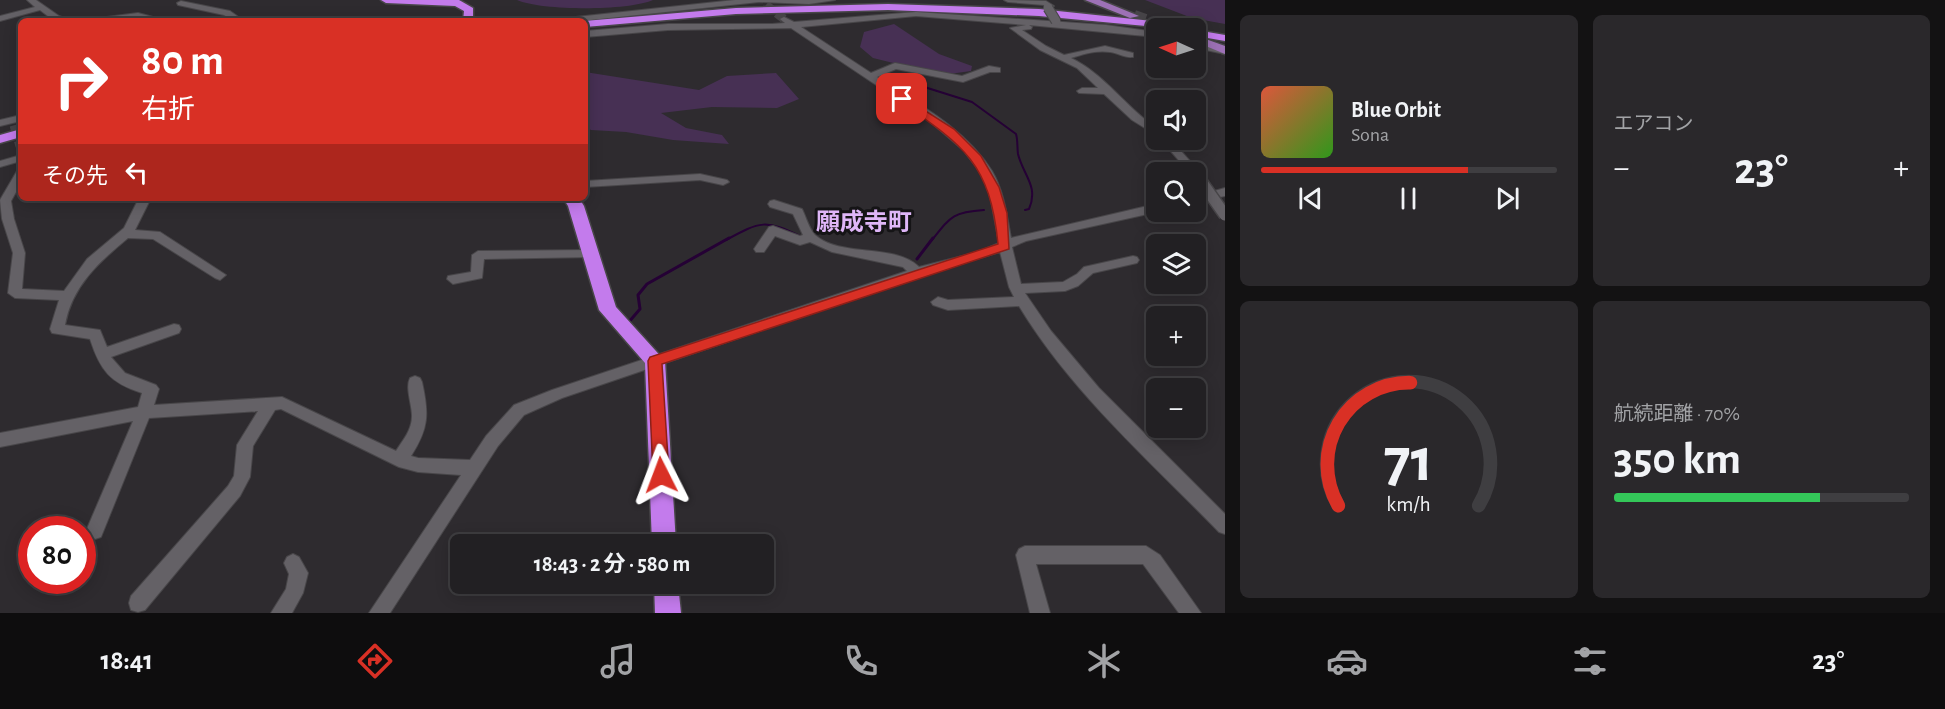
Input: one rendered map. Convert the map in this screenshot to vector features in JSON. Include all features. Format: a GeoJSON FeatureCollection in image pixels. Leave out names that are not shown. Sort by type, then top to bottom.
{"type":"FeatureCollection","features":[{"type":"Feature","properties":{"kind":"highway"},"geometry":{"type":"LineString","coordinates":[[386,0],[458,3],[469,10],[468,18]]}},
{"type":"Feature","properties":{"kind":"highway"},"geometry":{"type":"LineString","coordinates":[[588,24],[741,11],[892,5],[980,7],[1062,13],[1146,23]]}},
{"type":"Feature","properties":{"kind":"highway"},"geometry":{"type":"LineString","coordinates":[[588,29],[712,17],[854,10],[1002,13],[1146,26]]}},
{"type":"Feature","properties":{"kind":"highway"},"geometry":{"type":"LineString","coordinates":[[1206,37],[1225,36]]}},
{"type":"Feature","properties":{"kind":"highway"},"geometry":{"type":"LineString","coordinates":[[0,139],[17,124]]}},
{"type":"Feature","properties":{"kind":"highway"},"geometry":{"type":"LineString","coordinates":[[0,144],[18,140]]}},
{"type":"Feature","properties":{"kind":"highway"},"geometry":{"type":"LineString","coordinates":[[572,201],[608,310],[655,361],[664,534]]}},
{"type":"Feature","properties":{"kind":"highway"},"geometry":{"type":"LineString","coordinates":[[667,594],[668,613]]}},
{"type":"Feature","properties":{"kind":"main road"},"geometry":{"type":"LineString","coordinates":[[1090,0],[1134,16]]}},
{"type":"Feature","properties":{"kind":"main road"},"geometry":{"type":"LineString","coordinates":[[1206,41],[1225,50]]}},
{"type":"Feature","properties":{"kind":"street"},"geometry":{"type":"LineString","coordinates":[[31,0],[39,8],[56,18]]}},
{"type":"Feature","properties":{"kind":"street"},"geometry":{"type":"LineString","coordinates":[[587,18],[761,1],[831,0]]}},
{"type":"Feature","properties":{"kind":"street"},"geometry":{"type":"LineString","coordinates":[[1008,0],[1043,4],[1057,23]]}},
{"type":"Feature","properties":{"kind":"street"},"geometry":{"type":"LineString","coordinates":[[168,18],[181,2],[234,18]]}},
{"type":"Feature","properties":{"kind":"street"},"geometry":{"type":"LineString","coordinates":[[0,19],[39,8]]}},
{"type":"Feature","properties":{"kind":"street"},"geometry":{"type":"LineString","coordinates":[[588,34],[668,27],[916,14],[1057,23],[1146,33]]}},
{"type":"Feature","properties":{"kind":"street"},"geometry":{"type":"LineString","coordinates":[[114,18],[138,15],[152,18]]}},
{"type":"Feature","properties":{"kind":"street"},"geometry":{"type":"LineString","coordinates":[[789,22],[950,131],[977,158],[993,187],[1001,213],[1004,246],[1016,288],[1023,301],[1089,386],[1225,526]]}},
{"type":"Feature","properties":{"kind":"street"},"geometry":{"type":"LineString","coordinates":[[1057,23],[1056,27],[1014,28],[1043,48],[1066,57],[1099,80],[1136,118],[1146,124]]}},
{"type":"Feature","properties":{"kind":"street"},"geometry":{"type":"LineString","coordinates":[[1066,57],[1111,47],[1131,55]]}},
{"type":"Feature","properties":{"kind":"street"},"geometry":{"type":"LineString","coordinates":[[870,77],[895,66],[963,80],[989,69],[998,70]]}},
{"type":"Feature","properties":{"kind":"street"},"geometry":{"type":"LineString","coordinates":[[1082,91],[1109,91]]}},
{"type":"Feature","properties":{"kind":"street"},"geometry":{"type":"LineString","coordinates":[[0,123],[17,124]]}},
{"type":"Feature","properties":{"kind":"street"},"geometry":{"type":"LineString","coordinates":[[1175,150],[1185,162]]}},
{"type":"Feature","properties":{"kind":"street"},"geometry":{"type":"LineString","coordinates":[[0,164],[18,159]]}},
{"type":"Feature","properties":{"kind":"street"},"geometry":{"type":"LineString","coordinates":[[588,184],[700,177],[723,182]]}},
{"type":"Feature","properties":{"kind":"street"},"geometry":{"type":"LineString","coordinates":[[15,293],[19,253],[5,201],[18,178]]}},
{"type":"Feature","properties":{"kind":"street"},"geometry":{"type":"LineString","coordinates":[[1206,188],[1225,215]]}},
{"type":"Feature","properties":{"kind":"street"},"geometry":{"type":"LineString","coordinates":[[1206,197],[1225,192]]}},
{"type":"Feature","properties":{"kind":"street"},"geometry":{"type":"LineString","coordinates":[[96,529],[144,412],[151,389],[118,378],[104,363],[95,334],[57,329],[61,305],[90,263],[125,234],[143,201]]}},
{"type":"Feature","properties":{"kind":"street"},"geometry":{"type":"LineString","coordinates":[[774,204],[798,212],[810,237],[832,248],[907,263],[917,273]]}},
{"type":"Feature","properties":{"kind":"street"},"geometry":{"type":"LineString","coordinates":[[379,613],[492,441],[519,410],[557,394],[917,273],[982,255],[1023,238],[1146,210]]}},
{"type":"Feature","properties":{"kind":"street"},"geometry":{"type":"LineString","coordinates":[[760,249],[773,230],[800,241],[810,237]]}},
{"type":"Feature","properties":{"kind":"street"},"geometry":{"type":"LineString","coordinates":[[125,234],[156,235],[220,274]]}},
{"type":"Feature","properties":{"kind":"street"},"geometry":{"type":"LineString","coordinates":[[453,279],[477,275],[478,255],[591,254]]}},
{"type":"Feature","properties":{"kind":"street"},"geometry":{"type":"LineString","coordinates":[[1016,288],[1048,290],[1069,286],[1081,281],[1089,270],[1133,260]]}},
{"type":"Feature","properties":{"kind":"street"},"geometry":{"type":"LineString","coordinates":[[0,295],[15,293],[68,297]]}},
{"type":"Feature","properties":{"kind":"street"},"geometry":{"type":"LineString","coordinates":[[939,302],[948,305],[1023,301]]}},
{"type":"Feature","properties":{"kind":"street"},"geometry":{"type":"LineString","coordinates":[[102,354],[174,329]]}},
{"type":"Feature","properties":{"kind":"street"},"geometry":{"type":"LineString","coordinates":[[399,460],[420,429],[421,415],[415,382]]}},
{"type":"Feature","properties":{"kind":"street"},"geometry":{"type":"LineString","coordinates":[[138,603],[234,490],[242,477],[245,445],[271,403]]}},
{"type":"Feature","properties":{"kind":"street"},"geometry":{"type":"LineString","coordinates":[[0,440],[144,412],[282,403],[399,460],[418,465],[474,468]]}},
{"type":"Feature","properties":{"kind":"street"},"geometry":{"type":"LineString","coordinates":[[1040,613],[1025,555],[1146,555],[1154,561],[1191,613]]}},
{"type":"Feature","properties":{"kind":"street"},"geometry":{"type":"LineString","coordinates":[[281,613],[294,593],[297,583],[299,573],[293,563]]}},
{"type":"Feature","properties":{"kind":"shaded area"},"geometry":{"type":"Polygon","coordinates":[[[517,0],[653,0],[641,4],[606,8],[564,8],[529,4],[517,0]]]}},
{"type":"Feature","properties":{"kind":"shaded area"},"geometry":{"type":"Polygon","coordinates":[[[1145,0],[1225,0],[1225,24],[1206,21],[1206,18],[1192,18],[1145,0]]]}},
{"type":"Feature","properties":{"kind":"shaded area"},"geometry":{"type":"Polygon","coordinates":[[[894,24],[939,54],[972,66],[971,71],[942,75],[873,58],[860,47],[864,32],[894,24]]]}},
{"type":"Feature","properties":{"kind":"shaded area"},"geometry":{"type":"Polygon","coordinates":[[[588,72],[699,90],[727,76],[776,73],[799,99],[777,108],[712,107],[661,113],[686,128],[722,135],[729,144],[588,128],[588,72]]]}},
{"type":"Feature","properties":{"kind":"waterway"},"geometry":{"type":"LineString","coordinates":[[883,74],[972,102],[1016,134],[1018,154],[1032,194],[1029,209],[1025,210]]}},
{"type":"Feature","properties":{"kind":"waterway"},"geometry":{"type":"LineString","coordinates":[[932,240],[949,220],[959,214],[984,210]]}},
{"type":"Feature","properties":{"kind":"waterway"},"geometry":{"type":"LineString","coordinates":[[726,240],[747,229],[763,225],[779,227],[802,237]]}},
{"type":"Feature","properties":{"kind":"waterway"},"geometry":{"type":"LineString","coordinates":[[628,323],[640,309],[638,295],[647,284],[729,238]]}},
{"type":"Feature","properties":{"kind":"waterway"},"geometry":{"type":"LineString","coordinates":[[917,259],[933,238]]}},
{"type":"Feature","properties":{"kind":"tunnel"},"geometry":{"type":"LineString","coordinates":[[766,5],[784,19]]}},
{"type":"Feature","properties":{"kind":"tunnel"},"geometry":{"type":"LineString","coordinates":[[1134,16],[1146,20]]}},
{"type":"Feature","properties":{"kind":"tunnel"},"geometry":{"type":"LineString","coordinates":[[15,125],[18,136]]}},
{"type":"Feature","properties":{"kind":"district","name":"願成寺町"},"geometry":{"type":"Point","coordinates":[864,223]}},
{"type":"Feature","properties":{"kind":"route"},"geometry":{"type":"LineString","coordinates":[[661,475],[655,361],[921,271],[982,255],[1004,246],[1001,213],[993,187],[977,158],[950,131],[902,99]]}}]}
